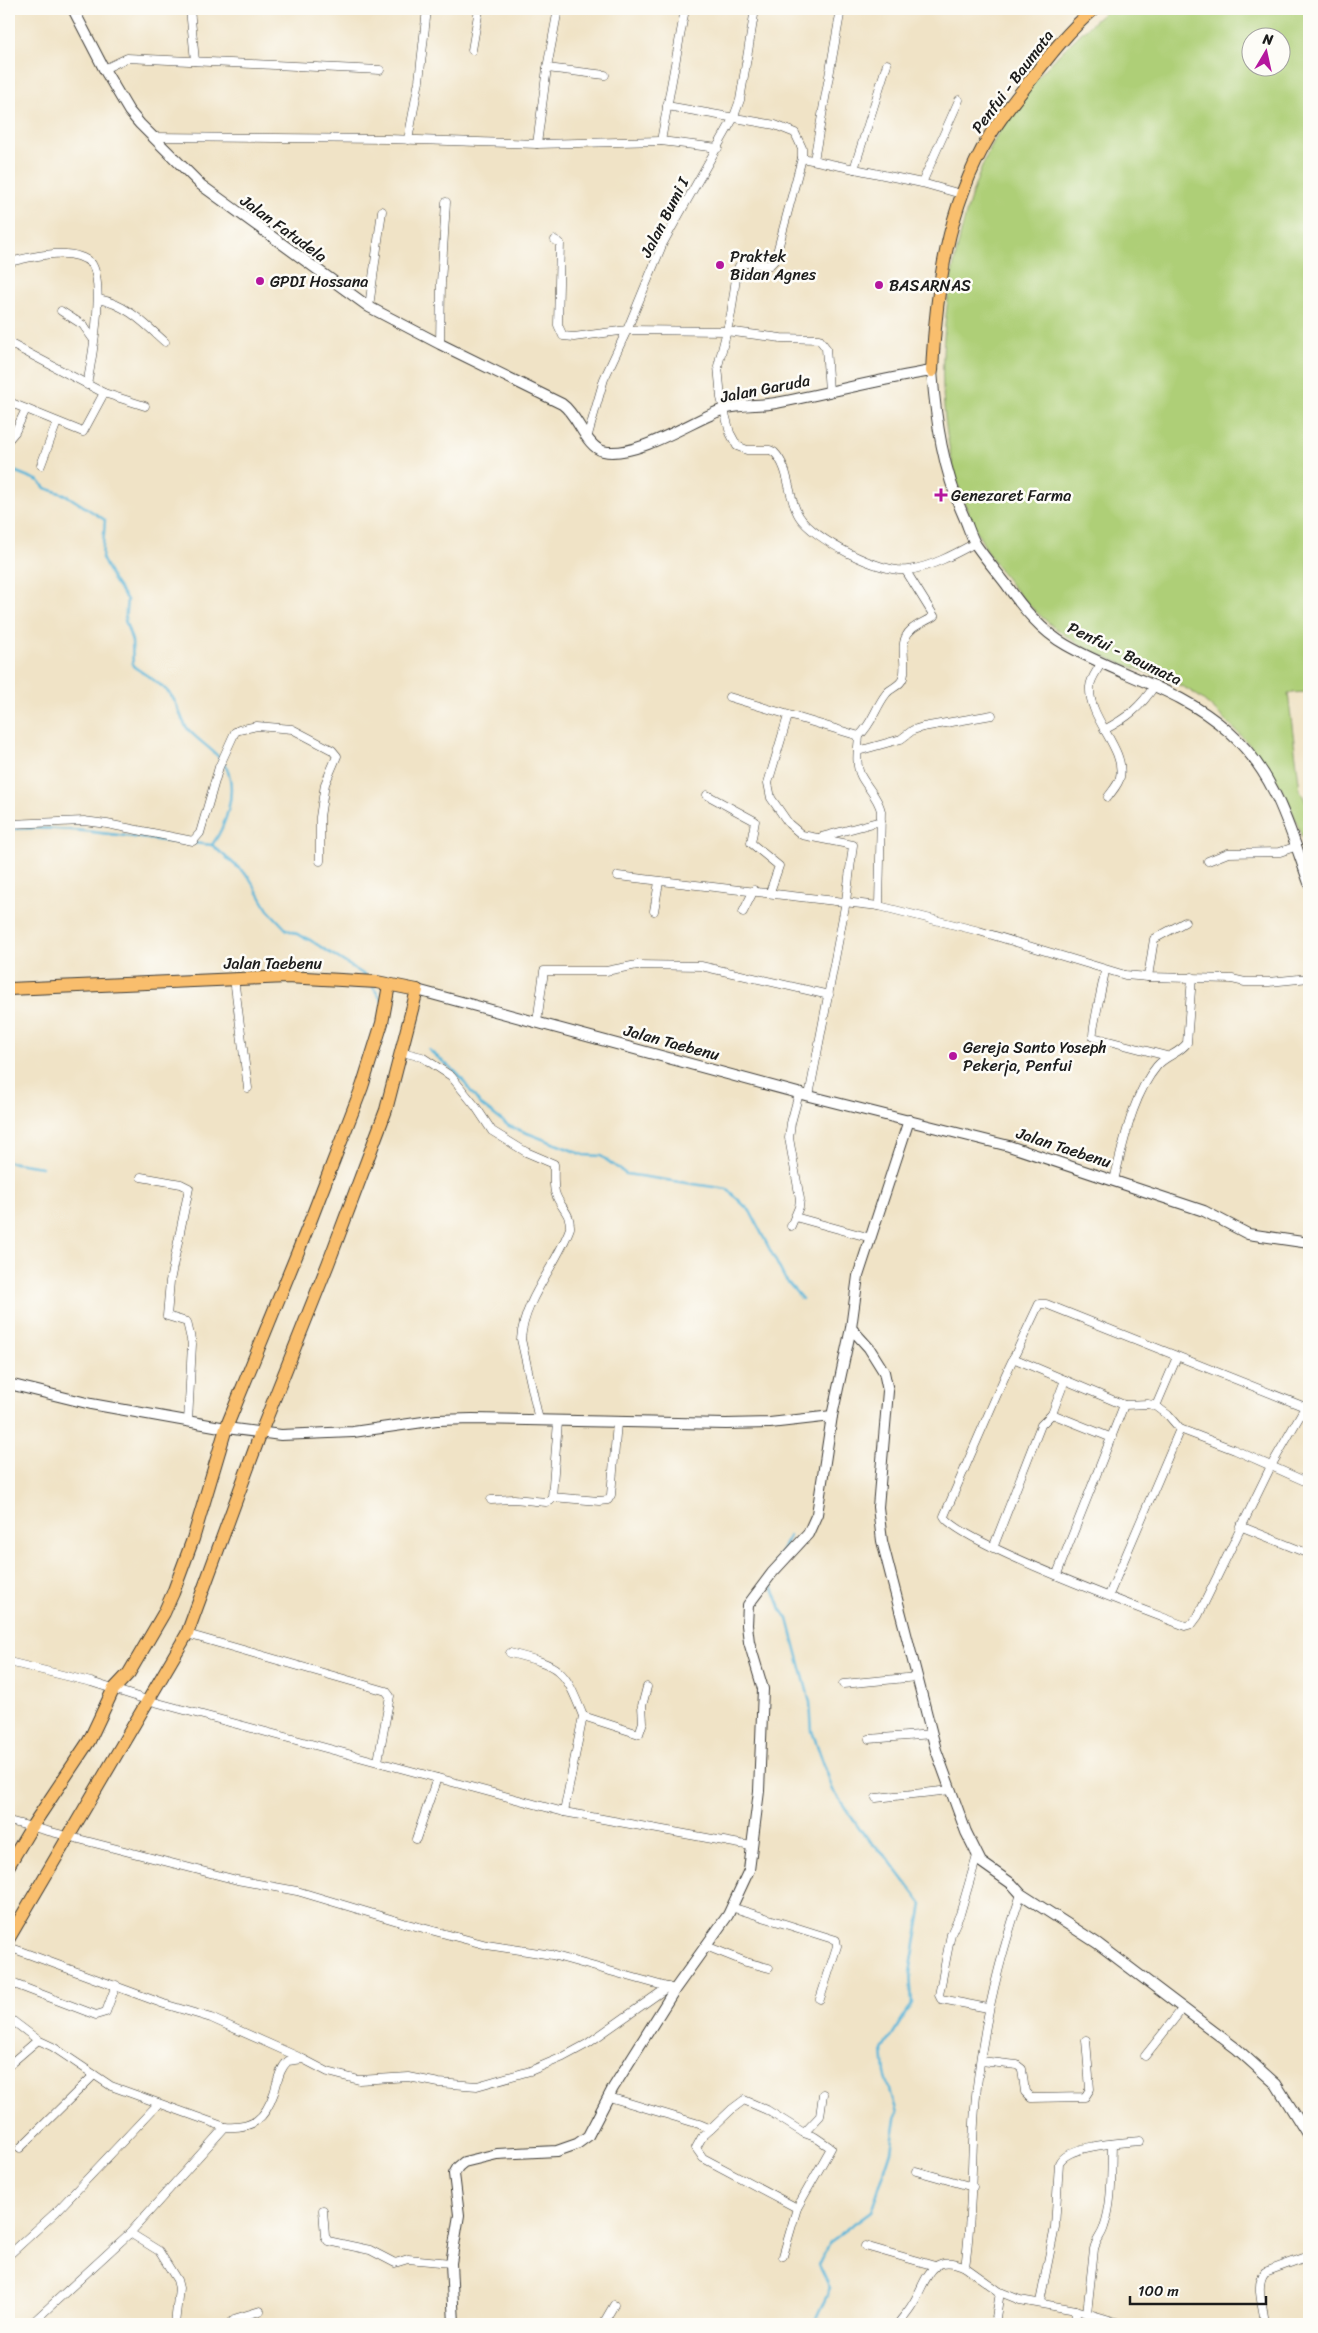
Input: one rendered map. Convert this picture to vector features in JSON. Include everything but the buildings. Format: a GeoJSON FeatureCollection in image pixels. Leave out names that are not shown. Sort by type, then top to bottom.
{"type":"FeatureCollection","features":[{"type":"Feature","properties":{"kind":"main road","name":"Penfui - Baumata"},"geometry":{"type":"LineString","coordinates":[[932,371],[934,324],[940,286],[961,194],[989,137],[1064,38],[1094,9]]}},
{"type":"Feature","properties":{"kind":"main road","name":"Jalan Taebenu"},"geometry":{"type":"LineString","coordinates":[[9,989],[288,977],[346,980],[417,990]]}},
{"type":"Feature","properties":{"kind":"main road"},"geometry":{"type":"LineString","coordinates":[[9,1865],[31,1828],[89,1741],[113,1690],[129,1673],[164,1613],[173,1593],[192,1539],[226,1428],[308,1226],[358,1095],[382,1023],[383,984]]}},
{"type":"Feature","properties":{"kind":"main road"},"geometry":{"type":"LineString","coordinates":[[9,1938],[187,1634],[261,1432],[309,1314],[386,1110],[417,990]]}},
{"type":"Feature","properties":{"kind":"street","name":"Jalan Fatudela"},"geometry":{"type":"LineString","coordinates":[[73,9],[104,69],[129,111],[201,185],[369,306],[440,344],[562,404],[569,409],[588,436]]}},
{"type":"Feature","properties":{"kind":"street"},"geometry":{"type":"LineString","coordinates":[[190,9],[195,61]]}},
{"type":"Feature","properties":{"kind":"street"},"geometry":{"type":"LineString","coordinates":[[408,140],[419,81],[427,9]]}},
{"type":"Feature","properties":{"kind":"street"},"geometry":{"type":"LineString","coordinates":[[472,50],[479,9]]}},
{"type":"Feature","properties":{"kind":"street"},"geometry":{"type":"LineString","coordinates":[[537,144],[547,68],[558,9]]}},
{"type":"Feature","properties":{"kind":"street"},"geometry":{"type":"LineString","coordinates":[[661,141],[685,9]]}},
{"type":"Feature","properties":{"kind":"street","name":"Jalan Bumi I"},"geometry":{"type":"LineString","coordinates":[[588,436],[604,379],[627,330],[663,243],[733,119],[740,100],[754,9]]}},
{"type":"Feature","properties":{"kind":"street"},"geometry":{"type":"LineString","coordinates":[[814,160],[840,9]]}},
{"type":"Feature","properties":{"kind":"street"},"geometry":{"type":"LineString","coordinates":[[104,69],[126,58],[380,70]]}},
{"type":"Feature","properties":{"kind":"street"},"geometry":{"type":"LineString","coordinates":[[854,170],[887,64]]}},
{"type":"Feature","properties":{"kind":"street"},"geometry":{"type":"LineString","coordinates":[[547,68],[605,75]]}},
{"type":"Feature","properties":{"kind":"street"},"geometry":{"type":"LineString","coordinates":[[922,183],[959,100]]}},
{"type":"Feature","properties":{"kind":"street"},"geometry":{"type":"LineString","coordinates":[[668,106],[774,125],[795,133],[802,148],[802,158],[776,260],[770,265],[746,263],[739,266],[718,366],[718,386],[730,433],[738,446],[747,450],[770,450],[777,455],[786,474],[798,515],[810,529],[844,551],[882,566],[906,571],[922,567],[975,543]]}},
{"type":"Feature","properties":{"kind":"street"},"geometry":{"type":"LineString","coordinates":[[153,137],[408,140],[537,144],[661,141],[718,148]]}},
{"type":"Feature","properties":{"kind":"street"},"geometry":{"type":"LineString","coordinates":[[802,158],[922,183],[961,194]]}},
{"type":"Feature","properties":{"kind":"street"},"geometry":{"type":"LineString","coordinates":[[440,344],[441,283],[446,202]]}},
{"type":"Feature","properties":{"kind":"street"},"geometry":{"type":"LineString","coordinates":[[369,306],[382,211]]}},
{"type":"Feature","properties":{"kind":"street"},"geometry":{"type":"LineString","coordinates":[[555,240],[560,243],[558,325],[564,336],[574,337],[627,330],[726,331],[781,338],[821,339],[826,348],[829,392]]}},
{"type":"Feature","properties":{"kind":"street"},"geometry":{"type":"LineString","coordinates":[[9,262],[58,253],[89,261],[95,269],[98,299],[87,385]]}},
{"type":"Feature","properties":{"kind":"street"},"geometry":{"type":"LineString","coordinates":[[98,299],[112,302],[130,312],[165,342]]}},
{"type":"Feature","properties":{"kind":"street"},"geometry":{"type":"LineString","coordinates":[[61,311],[83,325],[93,339]]}},
{"type":"Feature","properties":{"kind":"street"},"geometry":{"type":"LineString","coordinates":[[9,344],[104,393],[145,406]]}},
{"type":"Feature","properties":{"kind":"street","name":"Jalan Garuda"},"geometry":{"type":"LineString","coordinates":[[588,436],[593,447],[598,450],[618,452],[642,446],[724,409],[774,403],[879,380],[932,371]]}},
{"type":"Feature","properties":{"kind":"street","name":"Penfui - Baumata"},"geometry":{"type":"LineString","coordinates":[[932,371],[935,409],[944,463],[951,488],[975,543],[1022,607],[1065,644],[1102,663],[1192,703],[1229,732],[1253,759],[1274,790],[1288,819],[1309,883]]}},
{"type":"Feature","properties":{"kind":"street"},"geometry":{"type":"LineString","coordinates":[[9,402],[83,432],[104,393]]}},
{"type":"Feature","properties":{"kind":"street"},"geometry":{"type":"LineString","coordinates":[[9,439],[15,432],[26,409]]}},
{"type":"Feature","properties":{"kind":"street"},"geometry":{"type":"LineString","coordinates":[[41,466],[57,422]]}},
{"type":"Feature","properties":{"kind":"street"},"geometry":{"type":"LineString","coordinates":[[879,906],[881,821],[879,801],[861,776],[858,767],[859,736],[870,726],[886,694],[897,687],[902,680],[904,643],[907,634],[912,628],[934,616],[906,571]]}},
{"type":"Feature","properties":{"kind":"street"},"geometry":{"type":"LineString","coordinates":[[1102,663],[1089,685],[1092,703],[1120,767],[1120,778],[1108,797]]}},
{"type":"Feature","properties":{"kind":"street"},"geometry":{"type":"LineString","coordinates":[[1104,730],[1130,716],[1146,700],[1155,685]]}},
{"type":"Feature","properties":{"kind":"street"},"geometry":{"type":"LineString","coordinates":[[729,697],[859,736]]}},
{"type":"Feature","properties":{"kind":"street"},"geometry":{"type":"LineString","coordinates":[[858,750],[901,739],[912,730],[992,715]]}},
{"type":"Feature","properties":{"kind":"street"},"geometry":{"type":"LineString","coordinates":[[788,716],[768,783],[769,790],[779,812],[794,830],[802,835],[853,845],[846,901],[829,996],[804,1094],[791,1122],[790,1138],[800,1190],[799,1207],[791,1226]]}},
{"type":"Feature","properties":{"kind":"street"},"geometry":{"type":"LineString","coordinates":[[16,824],[84,822],[107,824],[195,840],[219,767],[235,732],[245,727],[257,726],[292,729],[336,752],[337,756],[325,784],[320,817],[320,861]]}},
{"type":"Feature","properties":{"kind":"street"},"geometry":{"type":"LineString","coordinates":[[707,795],[755,821],[751,843],[778,866],[770,892]]}},
{"type":"Feature","properties":{"kind":"street"},"geometry":{"type":"LineString","coordinates":[[817,838],[881,821]]}},
{"type":"Feature","properties":{"kind":"street"},"geometry":{"type":"LineString","coordinates":[[1208,861],[1228,853],[1280,852],[1297,846]]}},
{"type":"Feature","properties":{"kind":"street"},"geometry":{"type":"LineString","coordinates":[[618,876],[659,882],[754,890],[879,906],[1032,946],[1105,970],[1148,977],[1232,979],[1245,982],[1277,982],[1309,978]]}},
{"type":"Feature","properties":{"kind":"street"},"geometry":{"type":"LineString","coordinates":[[654,910],[659,882]]}},
{"type":"Feature","properties":{"kind":"street"},"geometry":{"type":"LineString","coordinates":[[743,912],[754,890]]}},
{"type":"Feature","properties":{"kind":"street"},"geometry":{"type":"LineString","coordinates":[[1148,977],[1154,939],[1185,922]]}},
{"type":"Feature","properties":{"kind":"street"},"geometry":{"type":"LineString","coordinates":[[537,1022],[544,971],[606,971],[637,965],[701,966],[829,996]]}},
{"type":"Feature","properties":{"kind":"street"},"geometry":{"type":"LineString","coordinates":[[1105,970],[1098,1012],[1092,1028],[1094,1037],[1167,1056]]}},
{"type":"Feature","properties":{"kind":"street"},"geometry":{"type":"LineString","coordinates":[[1114,1180],[1136,1103],[1150,1076],[1167,1056],[1183,1049],[1187,1043],[1192,977]]}},
{"type":"Feature","properties":{"kind":"street"},"geometry":{"type":"LineString","coordinates":[[234,978],[248,1088]]}},
{"type":"Feature","properties":{"kind":"street","name":"Jalan Taebenu"},"geometry":{"type":"LineString","coordinates":[[417,990],[804,1094],[1010,1146],[1204,1211],[1248,1234],[1309,1243]]}},
{"type":"Feature","properties":{"kind":"street"},"geometry":{"type":"LineString","coordinates":[[402,1052],[422,1057],[451,1076],[492,1131],[526,1152],[554,1164],[555,1192],[560,1204],[569,1214],[570,1228],[529,1310],[522,1326],[521,1339],[539,1420]]}},
{"type":"Feature","properties":{"kind":"street"},"geometry":{"type":"LineString","coordinates":[[454,2324],[451,2263],[459,2215],[454,2174],[458,2167],[464,2162],[497,2154],[557,2151],[577,2144],[588,2136],[671,1988],[706,1946],[731,1907],[749,1870],[759,1791],[762,1689],[747,1625],[748,1605],[772,1573],[814,1525],[822,1487],[832,1416],[851,1328],[858,1276],[909,1120]]}},
{"type":"Feature","properties":{"kind":"street"},"geometry":{"type":"LineString","coordinates":[[141,1177],[181,1184],[189,1188],[170,1281],[167,1316],[188,1322],[191,1336],[188,1422]]}},
{"type":"Feature","properties":{"kind":"street"},"geometry":{"type":"LineString","coordinates":[[795,1217],[871,1238]]}},
{"type":"Feature","properties":{"kind":"street"},"geometry":{"type":"LineString","coordinates":[[1039,1304],[1046,1304],[1177,1357],[1308,1406],[1271,1466],[1240,1526],[1198,1616],[1192,1624],[1185,1626],[993,1548],[947,1521],[945,1511],[1013,1358],[1039,1304]]}},
{"type":"Feature","properties":{"kind":"street"},"geometry":{"type":"LineString","coordinates":[[851,1328],[869,1348],[884,1372],[888,1391],[878,1507],[879,1524],[891,1581],[932,1734],[951,1790],[977,1856],[1012,1884],[1021,1894],[1097,1943],[1236,2049],[1276,2084],[1309,2137]]}},
{"type":"Feature","properties":{"kind":"street"},"geometry":{"type":"LineString","coordinates":[[1156,1406],[1177,1357]]}},
{"type":"Feature","properties":{"kind":"street"},"geometry":{"type":"LineString","coordinates":[[1013,1358],[1124,1406],[1148,1404],[1156,1406],[1168,1415],[1180,1429],[1235,1450],[1309,1483]]}},
{"type":"Feature","properties":{"kind":"street"},"geometry":{"type":"LineString","coordinates":[[993,1548],[1041,1425],[1052,1414],[1065,1380]]}},
{"type":"Feature","properties":{"kind":"street"},"geometry":{"type":"LineString","coordinates":[[9,1384],[91,1404],[188,1422],[281,1435],[353,1432],[437,1420],[472,1418],[558,1422],[734,1424],[770,1423],[832,1416]]}},
{"type":"Feature","properties":{"kind":"street"},"geometry":{"type":"LineString","coordinates":[[1057,1574],[1124,1406]]}},
{"type":"Feature","properties":{"kind":"street"},"geometry":{"type":"LineString","coordinates":[[1052,1414],[1112,1438]]}},
{"type":"Feature","properties":{"kind":"street"},"geometry":{"type":"LineString","coordinates":[[491,1500],[548,1502],[552,1497],[558,1422]]}},
{"type":"Feature","properties":{"kind":"street"},"geometry":{"type":"LineString","coordinates":[[552,1497],[608,1500],[611,1495],[617,1423]]}},
{"type":"Feature","properties":{"kind":"street"},"geometry":{"type":"LineString","coordinates":[[1109,1595],[1180,1429]]}},
{"type":"Feature","properties":{"kind":"street"},"geometry":{"type":"LineString","coordinates":[[1240,1526],[1309,1554]]}},
{"type":"Feature","properties":{"kind":"street"},"geometry":{"type":"LineString","coordinates":[[187,1634],[386,1691],[390,1696],[389,1706],[378,1761]]}},
{"type":"Feature","properties":{"kind":"street"},"geometry":{"type":"LineString","coordinates":[[510,1653],[554,1667],[563,1674],[570,1684],[583,1716],[564,1812]]}},
{"type":"Feature","properties":{"kind":"street"},"geometry":{"type":"LineString","coordinates":[[9,1662],[91,1682],[147,1700],[564,1812],[751,1846]]}},
{"type":"Feature","properties":{"kind":"street"},"geometry":{"type":"LineString","coordinates":[[843,1684],[917,1677]]}},
{"type":"Feature","properties":{"kind":"street"},"geometry":{"type":"LineString","coordinates":[[583,1716],[639,1734],[643,1722],[642,1706],[647,1687]]}},
{"type":"Feature","properties":{"kind":"street"},"geometry":{"type":"LineString","coordinates":[[869,1739],[932,1734]]}},
{"type":"Feature","properties":{"kind":"street"},"geometry":{"type":"LineString","coordinates":[[416,1839],[437,1778]]}},
{"type":"Feature","properties":{"kind":"street"},"geometry":{"type":"LineString","coordinates":[[876,1798],[951,1790]]}},
{"type":"Feature","properties":{"kind":"street"},"geometry":{"type":"LineString","coordinates":[[9,1821],[68,1838],[237,1880],[297,1891],[478,1943],[520,1952],[552,1956],[671,1988]]}},
{"type":"Feature","properties":{"kind":"street"},"geometry":{"type":"LineString","coordinates":[[977,1856],[960,1914],[951,1934],[939,1995],[941,1999],[988,2008]]}},
{"type":"Feature","properties":{"kind":"street"},"geometry":{"type":"LineString","coordinates":[[965,2267],[970,2235],[977,2086],[988,2008],[1003,1949],[1021,1894]]}},
{"type":"Feature","properties":{"kind":"street"},"geometry":{"type":"LineString","coordinates":[[731,1907],[836,1940],[837,1946],[820,1999]]}},
{"type":"Feature","properties":{"kind":"street"},"geometry":{"type":"LineString","coordinates":[[706,1946],[746,1962],[769,1968]]}},
{"type":"Feature","properties":{"kind":"street"},"geometry":{"type":"LineString","coordinates":[[9,1947],[164,2004],[211,2018],[328,2072],[359,2080],[409,2077],[477,2086],[530,2071],[587,2044],[671,1988]]}},
{"type":"Feature","properties":{"kind":"street"},"geometry":{"type":"LineString","coordinates":[[9,1982],[99,2015],[106,2012],[116,1985]]}},
{"type":"Feature","properties":{"kind":"street"},"geometry":{"type":"LineString","coordinates":[[1145,2056],[1183,2008]]}},
{"type":"Feature","properties":{"kind":"street"},"geometry":{"type":"LineString","coordinates":[[9,2018],[38,2040],[53,2047],[123,2092],[226,2127],[241,2128],[250,2125],[260,2117],[274,2094],[284,2065],[295,2059],[303,2059]]}},
{"type":"Feature","properties":{"kind":"street"},"geometry":{"type":"LineString","coordinates":[[9,2065],[38,2040]]}},
{"type":"Feature","properties":{"kind":"street"},"geometry":{"type":"LineString","coordinates":[[981,2061],[1017,2065],[1022,2068],[1025,2092],[1031,2098],[1085,2097],[1090,2089],[1086,2040]]}},
{"type":"Feature","properties":{"kind":"street"},"geometry":{"type":"LineString","coordinates":[[20,2148],[94,2075]]}},
{"type":"Feature","properties":{"kind":"street"},"geometry":{"type":"LineString","coordinates":[[804,2133],[820,2116],[823,2094]]}},
{"type":"Feature","properties":{"kind":"street"},"geometry":{"type":"LineString","coordinates":[[609,2097],[711,2129]]}},
{"type":"Feature","properties":{"kind":"street"},"geometry":{"type":"LineString","coordinates":[[783,2256],[797,2208],[831,2148],[767,2110],[744,2100],[702,2137],[696,2148],[703,2158],[797,2208]]}},
{"type":"Feature","properties":{"kind":"street"},"geometry":{"type":"LineString","coordinates":[[9,2255],[56,2212],[158,2104]]}},
{"type":"Feature","properties":{"kind":"street"},"geometry":{"type":"LineString","coordinates":[[30,2324],[130,2233],[226,2127]]}},
{"type":"Feature","properties":{"kind":"street"},"geometry":{"type":"LineString","coordinates":[[1040,2302],[1055,2228],[1059,2163],[1061,2158],[1074,2151],[1140,2141]]}},
{"type":"Feature","properties":{"kind":"street"},"geometry":{"type":"LineString","coordinates":[[1087,2313],[1094,2249],[1096,2241],[1104,2228],[1107,2214],[1112,2144]]}},
{"type":"Feature","properties":{"kind":"street"},"geometry":{"type":"LineString","coordinates":[[916,2171],[973,2186]]}},
{"type":"Feature","properties":{"kind":"street"},"geometry":{"type":"LineString","coordinates":[[323,2210],[325,2236],[328,2241],[370,2250],[395,2263],[408,2259],[451,2263]]}},
{"type":"Feature","properties":{"kind":"street"},"geometry":{"type":"LineString","coordinates":[[130,2233],[159,2251],[177,2280],[179,2288],[175,2324]]}},
{"type":"Feature","properties":{"kind":"street"},"geometry":{"type":"LineString","coordinates":[[865,2246],[935,2266],[951,2263],[965,2267],[1000,2292],[1020,2300],[1040,2302],[1076,2310],[1124,2324]]}},
{"type":"Feature","properties":{"kind":"street"},"geometry":{"type":"LineString","coordinates":[[1265,2324],[1260,2288],[1261,2277],[1266,2272],[1309,2256]]}},
{"type":"Feature","properties":{"kind":"street"},"geometry":{"type":"LineString","coordinates":[[898,2324],[912,2305],[928,2274],[935,2266]]}},
{"type":"Feature","properties":{"kind":"street"},"geometry":{"type":"LineString","coordinates":[[994,2324],[1000,2292]]}},
{"type":"Feature","properties":{"kind":"street"},"geometry":{"type":"LineString","coordinates":[[603,2324],[614,2305]]}},
{"type":"Feature","properties":{"kind":"street"},"geometry":{"type":"LineString","coordinates":[[1075,2324],[1076,2310]]}},
{"type":"Feature","properties":{"kind":"street"},"geometry":{"type":"LineString","coordinates":[[229,2324],[237,2318],[260,2311]]}},
{"type":"Feature","properties":{"kind":"green space"},"geometry":{"type":"Polygon","coordinates":[[[1108,9],[1309,9],[1309,692],[1288,693],[1300,790],[1309,808],[1309,858],[1286,796],[1272,773],[1247,742],[1210,706],[1192,692],[1177,684],[1092,651],[1060,632],[1044,619],[1010,583],[983,544],[964,502],[951,458],[944,411],[943,364],[946,317],[960,235],[981,169],[996,137],[1032,84],[1061,53],[1108,9]]]}},
{"type":"Feature","properties":{"kind":"waterway"},"geometry":{"type":"LineString","coordinates":[[9,469],[39,481],[45,488],[66,495],[105,520],[102,558],[113,580],[127,600],[125,620],[132,641],[133,666],[158,683],[170,694],[187,728],[219,757],[227,769],[230,778],[231,788],[226,819],[217,837],[212,845],[193,843]]}},
{"type":"Feature","properties":{"kind":"waterway"},"geometry":{"type":"LineString","coordinates":[[9,829],[74,830],[183,843]]}},
{"type":"Feature","properties":{"kind":"waterway"},"geometry":{"type":"LineString","coordinates":[[212,845],[249,877],[268,910],[286,929],[310,940],[366,976]]}},
{"type":"Feature","properties":{"kind":"waterway"},"geometry":{"type":"LineString","coordinates":[[373,987],[382,1001]]}},
{"type":"Feature","properties":{"kind":"waterway"},"geometry":{"type":"LineString","coordinates":[[429,1050],[458,1074],[480,1104],[509,1126],[584,1155],[601,1156],[626,1174],[727,1189],[750,1211],[785,1279],[802,1299]]}},
{"type":"Feature","properties":{"kind":"waterway"},"geometry":{"type":"LineString","coordinates":[[9,1162],[42,1167]]}},
{"type":"Feature","properties":{"kind":"waterway"},"geometry":{"type":"LineString","coordinates":[[775,1564],[789,1536]]}},
{"type":"Feature","properties":{"kind":"waterway"},"geometry":{"type":"LineString","coordinates":[[770,1580],[781,1609],[788,1619],[810,1702],[812,1731],[833,1790],[863,1834],[888,1859],[922,1904],[910,1973],[912,2003],[883,2050],[885,2073],[897,2113],[891,2151],[871,2212],[830,2242],[819,2265],[830,2288],[817,2316],[816,2324]]}},
{"type":"Feature","properties":{"kind":"place","name":"Praktek Bidan Agnes"},"geometry":{"type":"Point","coordinates":[720,265]}},
{"type":"Feature","properties":{"kind":"place","name":"GPDI Hossana"},"geometry":{"type":"Point","coordinates":[260,281]}},
{"type":"Feature","properties":{"kind":"place","name":"BASARNAS"},"geometry":{"type":"Point","coordinates":[879,285]}},
{"type":"Feature","properties":{"kind":"place","name":"Genezaret Farma"},"geometry":{"type":"Point","coordinates":[941,495]}},
{"type":"Feature","properties":{"kind":"place","name":"Gereja Santo Yoseph Pekerja, Penfui"},"geometry":{"type":"Point","coordinates":[953,1056]}}]}
